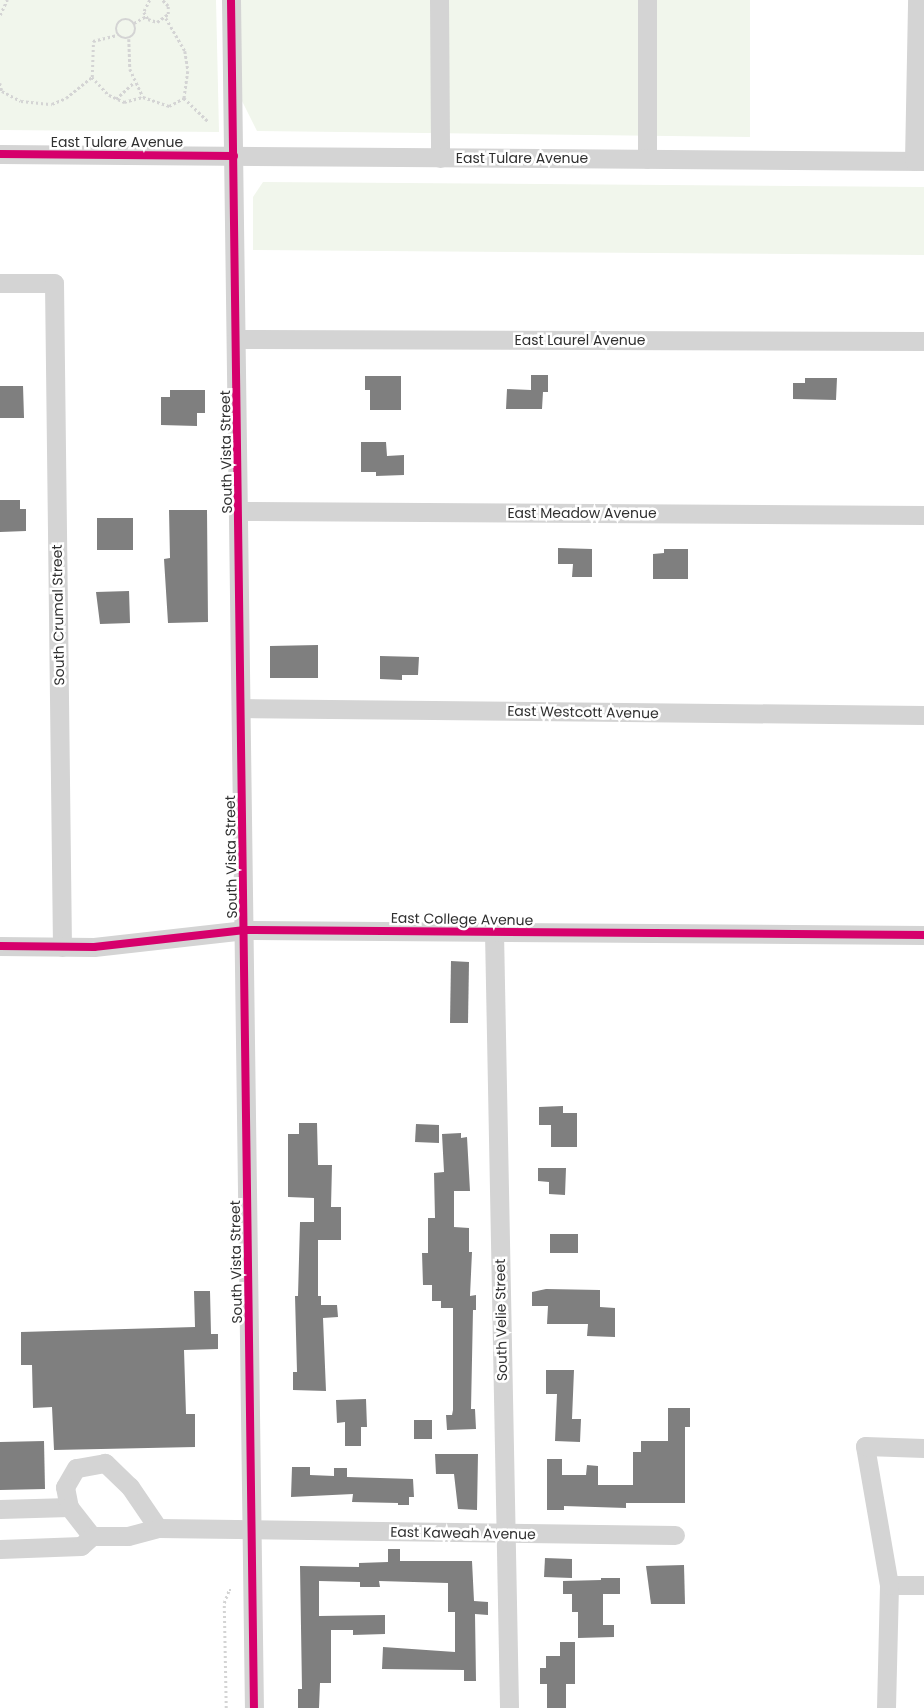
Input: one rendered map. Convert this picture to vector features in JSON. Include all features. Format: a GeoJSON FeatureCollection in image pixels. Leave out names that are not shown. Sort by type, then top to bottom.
{"type":"FeatureCollection","features":[{"type":"Feature","properties":{"kind":"street","name":"South Vista Street"},"geometry":{"type":"LineString","coordinates":[[232,0],[254,1708]]}},
{"type":"Feature","properties":{"kind":"street"},"geometry":{"type":"LineString","coordinates":[[439,0],[440,158]]}},
{"type":"Feature","properties":{"kind":"street"},"geometry":{"type":"LineString","coordinates":[[647,0],[647,159]]}},
{"type":"Feature","properties":{"kind":"street"},"geometry":{"type":"LineString","coordinates":[[917,0],[920,117],[919,161]]}},
{"type":"Feature","properties":{"kind":"street","name":"East Tulare Avenue"},"geometry":{"type":"LineString","coordinates":[[0,154],[919,161]]}},
{"type":"Feature","properties":{"kind":"street","name":"South Crumal Street"},"geometry":{"type":"LineString","coordinates":[[0,283],[54,283],[62,947]]}},
{"type":"Feature","properties":{"kind":"street","name":"East Laurel Avenue"},"geometry":{"type":"LineString","coordinates":[[236,339],[924,341]]}},
{"type":"Feature","properties":{"kind":"street","name":"East Meadow Avenue"},"geometry":{"type":"LineString","coordinates":[[239,511],[924,515]]}},
{"type":"Feature","properties":{"kind":"street","name":"East Westcott Avenue"},"geometry":{"type":"LineString","coordinates":[[241,708],[924,715]]}},
{"type":"Feature","properties":{"kind":"street","name":"East College Avenue"},"geometry":{"type":"LineString","coordinates":[[0,946],[62,947],[134,944],[204,932],[245,930],[924,935]]}},
{"type":"Feature","properties":{"kind":"street","name":"South Velie Street"},"geometry":{"type":"LineString","coordinates":[[494,932],[509,1708]]}},
{"type":"Feature","properties":{"kind":"street"},"geometry":{"type":"LineString","coordinates":[[886,1708],[889,1585],[866,1446],[924,1448]]}},
{"type":"Feature","properties":{"kind":"street"},"geometry":{"type":"LineString","coordinates":[[0,1549],[81,1546],[92,1536],[69,1507],[65,1487],[76,1468],[105,1463],[130,1487],[158,1528]]}},
{"type":"Feature","properties":{"kind":"street"},"geometry":{"type":"LineString","coordinates":[[0,1509],[69,1507]]}},
{"type":"Feature","properties":{"kind":"street","name":"East Kaweah Avenue"},"geometry":{"type":"LineString","coordinates":[[92,1536],[128,1536],[158,1528],[505,1534],[675,1534]]}},
{"type":"Feature","properties":{"kind":"street"},"geometry":{"type":"LineString","coordinates":[[889,1585],[924,1585]]}},
{"type":"Feature","properties":{"kind":"path"},"geometry":{"type":"LineString","coordinates":[[0,15],[7,0]]}},
{"type":"Feature","properties":{"kind":"path"},"geometry":{"type":"LineString","coordinates":[[150,0],[144,8],[146,16],[154,22],[166,18]]}},
{"type":"Feature","properties":{"kind":"path"},"geometry":{"type":"LineString","coordinates":[[162,0],[168,6],[166,18],[185,51],[188,70],[184,98]]}},
{"type":"Feature","properties":{"kind":"path"},"geometry":{"type":"LineString","coordinates":[[134,23],[146,16]]}},
{"type":"Feature","properties":{"kind":"path"},"geometry":{"type":"LineString","coordinates":[[118,35],[116,26],[120,21],[126,19],[134,23]]}},
{"type":"Feature","properties":{"kind":"path"},"geometry":{"type":"LineString","coordinates":[[134,23],[136,32],[129,39],[129,57],[134,82],[143,97],[169,106],[184,98]]}},
{"type":"Feature","properties":{"kind":"path"},"geometry":{"type":"LineString","coordinates":[[129,39],[118,35],[94,41],[92,77],[102,90],[116,100],[130,102],[143,97]]}},
{"type":"Feature","properties":{"kind":"path"},"geometry":{"type":"LineString","coordinates":[[0,83],[1,92],[27,103],[52,104],[66,98],[92,77]]}},
{"type":"Feature","properties":{"kind":"path"},"geometry":{"type":"LineString","coordinates":[[116,100],[134,82]]}},
{"type":"Feature","properties":{"kind":"path"},"geometry":{"type":"LineString","coordinates":[[184,98],[208,121]]}},
{"type":"Feature","properties":{"kind":"path"},"geometry":{"type":"LineString","coordinates":[[226,1708],[224,1602],[229,1590],[234,1590]]}},
{"type":"Feature","properties":{"kind":"shaded area"},"geometry":{"type":"Polygon","coordinates":[[[0,0],[216,0],[219,132],[0,130],[0,0]]]}},
{"type":"Feature","properties":{"kind":"shaded area"},"geometry":{"type":"Polygon","coordinates":[[[240,0],[750,0],[750,137],[257,131],[241,99],[240,0]]]}},
{"type":"Feature","properties":{"kind":"shaded area"},"geometry":{"type":"Polygon","coordinates":[[[263,182],[924,187],[924,255],[253,250],[253,197],[263,182]]]}},
{"type":"Feature","properties":{"kind":"building"},"geometry":{"type":"Polygon","coordinates":[[[531,375],[548,375],[548,392],[543,392],[542,409],[506,409],[507,389],[531,390],[531,375]]]}},
{"type":"Feature","properties":{"kind":"building"},"geometry":{"type":"Polygon","coordinates":[[[365,376],[401,376],[401,410],[370,410],[370,390],[365,390],[365,376]]]}},
{"type":"Feature","properties":{"kind":"building"},"geometry":{"type":"Polygon","coordinates":[[[805,378],[837,378],[836,400],[793,399],[793,383],[805,383],[805,378]]]}},
{"type":"Feature","properties":{"kind":"building"},"geometry":{"type":"Polygon","coordinates":[[[0,386],[23,386],[24,418],[0,418],[0,386]]]}},
{"type":"Feature","properties":{"kind":"building"},"geometry":{"type":"Polygon","coordinates":[[[170,390],[205,390],[205,413],[197,413],[197,426],[161,425],[161,397],[170,397],[170,390]]]}},
{"type":"Feature","properties":{"kind":"building"},"geometry":{"type":"Polygon","coordinates":[[[361,442],[386,442],[387,456],[404,455],[404,475],[376,476],[376,472],[361,472],[361,442]]]}},
{"type":"Feature","properties":{"kind":"building"},"geometry":{"type":"Polygon","coordinates":[[[0,500],[20,500],[20,509],[26,509],[26,531],[0,532],[0,500]]]}},
{"type":"Feature","properties":{"kind":"building"},"geometry":{"type":"Polygon","coordinates":[[[169,510],[207,510],[208,622],[168,623],[164,559],[170,558],[169,510]]]}},
{"type":"Feature","properties":{"kind":"building"},"geometry":{"type":"Polygon","coordinates":[[[97,518],[133,518],[133,550],[97,550],[97,518]]]}},
{"type":"Feature","properties":{"kind":"building"},"geometry":{"type":"Polygon","coordinates":[[[558,548],[592,549],[592,577],[572,577],[573,564],[558,564],[558,548]]]}},
{"type":"Feature","properties":{"kind":"building"},"geometry":{"type":"Polygon","coordinates":[[[664,549],[688,549],[688,579],[653,579],[653,554],[664,553],[664,549]]]}},
{"type":"Feature","properties":{"kind":"building"},"geometry":{"type":"Polygon","coordinates":[[[129,591],[130,623],[100,624],[96,592],[129,591]]]}},
{"type":"Feature","properties":{"kind":"building"},"geometry":{"type":"Polygon","coordinates":[[[318,645],[318,678],[270,678],[270,646],[318,645]]]}},
{"type":"Feature","properties":{"kind":"building"},"geometry":{"type":"Polygon","coordinates":[[[380,656],[419,657],[418,675],[402,675],[402,680],[380,679],[380,656]]]}},
{"type":"Feature","properties":{"kind":"building"},"geometry":{"type":"Polygon","coordinates":[[[451,961],[469,962],[468,1023],[450,1023],[451,961]]]}},
{"type":"Feature","properties":{"kind":"building"},"geometry":{"type":"Polygon","coordinates":[[[563,1106],[563,1113],[577,1113],[577,1147],[551,1147],[551,1125],[539,1125],[539,1107],[563,1106]]]}},
{"type":"Feature","properties":{"kind":"building"},"geometry":{"type":"Polygon","coordinates":[[[299,1123],[317,1123],[318,1165],[332,1165],[331,1207],[341,1207],[341,1240],[318,1240],[318,1296],[321,1296],[321,1305],[337,1305],[338,1317],[323,1318],[326,1391],[293,1390],[293,1372],[297,1372],[295,1296],[298,1296],[300,1222],[314,1222],[314,1198],[288,1197],[288,1134],[299,1134],[299,1123]]]}},
{"type":"Feature","properties":{"kind":"building"},"geometry":{"type":"Polygon","coordinates":[[[416,1124],[439,1125],[439,1143],[415,1142],[416,1124]]]}},
{"type":"Feature","properties":{"kind":"building"},"geometry":{"type":"Polygon","coordinates":[[[461,1133],[461,1138],[467,1137],[470,1191],[454,1191],[454,1227],[469,1228],[469,1252],[472,1252],[470,1296],[476,1295],[476,1310],[473,1310],[471,1409],[475,1409],[476,1429],[447,1430],[446,1415],[452,1415],[453,1410],[453,1308],[441,1308],[441,1301],[432,1301],[432,1285],[423,1285],[422,1253],[428,1253],[428,1218],[435,1218],[434,1173],[444,1172],[442,1134],[461,1133]]]}},
{"type":"Feature","properties":{"kind":"building"},"geometry":{"type":"Polygon","coordinates":[[[538,1168],[566,1168],[565,1195],[549,1194],[549,1182],[538,1181],[538,1168]]]}},
{"type":"Feature","properties":{"kind":"building"},"geometry":{"type":"Polygon","coordinates":[[[550,1234],[578,1234],[578,1253],[550,1253],[550,1234]]]}},
{"type":"Feature","properties":{"kind":"building"},"geometry":{"type":"Polygon","coordinates":[[[546,1289],[600,1290],[600,1307],[615,1308],[615,1337],[587,1336],[588,1324],[547,1324],[548,1306],[532,1306],[532,1292],[546,1289]]]}},
{"type":"Feature","properties":{"kind":"building"},"geometry":{"type":"Polygon","coordinates":[[[194,1291],[210,1291],[211,1334],[218,1334],[218,1349],[184,1350],[186,1414],[195,1414],[195,1447],[54,1450],[52,1407],[33,1408],[32,1365],[21,1365],[21,1332],[195,1327],[194,1291]]]}},
{"type":"Feature","properties":{"kind":"building"},"geometry":{"type":"Polygon","coordinates":[[[546,1370],[574,1370],[572,1419],[581,1419],[580,1442],[555,1441],[557,1394],[546,1394],[546,1370]]]}},
{"type":"Feature","properties":{"kind":"building"},"geometry":{"type":"Polygon","coordinates":[[[366,1399],[367,1427],[361,1427],[361,1446],[345,1446],[345,1422],[337,1423],[336,1400],[366,1399]]]}},
{"type":"Feature","properties":{"kind":"building"},"geometry":{"type":"Polygon","coordinates":[[[668,1408],[690,1408],[690,1427],[685,1427],[685,1503],[626,1503],[626,1508],[564,1506],[564,1510],[547,1510],[547,1459],[562,1459],[562,1475],[586,1475],[587,1465],[598,1466],[598,1485],[633,1485],[633,1452],[641,1452],[641,1441],[668,1441],[668,1408]]]}},
{"type":"Feature","properties":{"kind":"building"},"geometry":{"type":"Polygon","coordinates":[[[414,1420],[432,1420],[432,1439],[414,1439],[414,1420]]]}},
{"type":"Feature","properties":{"kind":"building"},"geometry":{"type":"Polygon","coordinates":[[[44,1441],[45,1489],[0,1490],[0,1442],[44,1441]]]}},
{"type":"Feature","properties":{"kind":"building"},"geometry":{"type":"Polygon","coordinates":[[[435,1454],[478,1454],[477,1510],[458,1509],[454,1474],[436,1474],[435,1454]]]}},
{"type":"Feature","properties":{"kind":"building"},"geometry":{"type":"Polygon","coordinates":[[[292,1467],[310,1467],[310,1475],[334,1476],[334,1468],[347,1468],[347,1477],[413,1479],[414,1497],[409,1497],[409,1505],[398,1505],[398,1503],[352,1502],[353,1494],[291,1497],[292,1467]]]}},
{"type":"Feature","properties":{"kind":"building"},"geometry":{"type":"Polygon","coordinates":[[[388,1549],[400,1549],[400,1561],[472,1561],[474,1601],[488,1602],[488,1615],[475,1614],[476,1681],[464,1681],[464,1670],[382,1669],[383,1647],[455,1652],[455,1612],[448,1612],[448,1583],[379,1581],[380,1587],[360,1587],[360,1582],[319,1581],[319,1616],[385,1615],[385,1634],[353,1635],[353,1630],[331,1630],[331,1683],[320,1683],[319,1708],[298,1708],[298,1689],[302,1689],[300,1566],[359,1567],[359,1563],[388,1562],[388,1549]]]}},
{"type":"Feature","properties":{"kind":"building"},"geometry":{"type":"Polygon","coordinates":[[[545,1558],[572,1559],[572,1578],[544,1577],[545,1558]]]}},
{"type":"Feature","properties":{"kind":"building"},"geometry":{"type":"Polygon","coordinates":[[[684,1565],[685,1604],[651,1604],[646,1566],[684,1565]]]}},
{"type":"Feature","properties":{"kind":"building"},"geometry":{"type":"Polygon","coordinates":[[[601,1578],[620,1578],[620,1594],[603,1594],[603,1625],[614,1625],[614,1637],[578,1638],[578,1612],[572,1612],[572,1594],[563,1594],[563,1581],[601,1580],[601,1578]]]}},
{"type":"Feature","properties":{"kind":"building"},"geometry":{"type":"Polygon","coordinates":[[[560,1642],[575,1642],[575,1684],[566,1684],[566,1708],[547,1708],[547,1684],[540,1684],[540,1668],[546,1668],[546,1656],[560,1656],[560,1642]]]}},
{"type":"Feature","properties":{"kind":"cycle path"},"geometry":{"type":"LineString","coordinates":[[231,0],[254,1708]]}},
{"type":"Feature","properties":{"kind":"cycle path"},"geometry":{"type":"LineString","coordinates":[[0,154],[234,156]]}},
{"type":"Feature","properties":{"kind":"cycle path"},"geometry":{"type":"LineString","coordinates":[[0,946],[94,947],[245,930],[924,935]]}}]}
